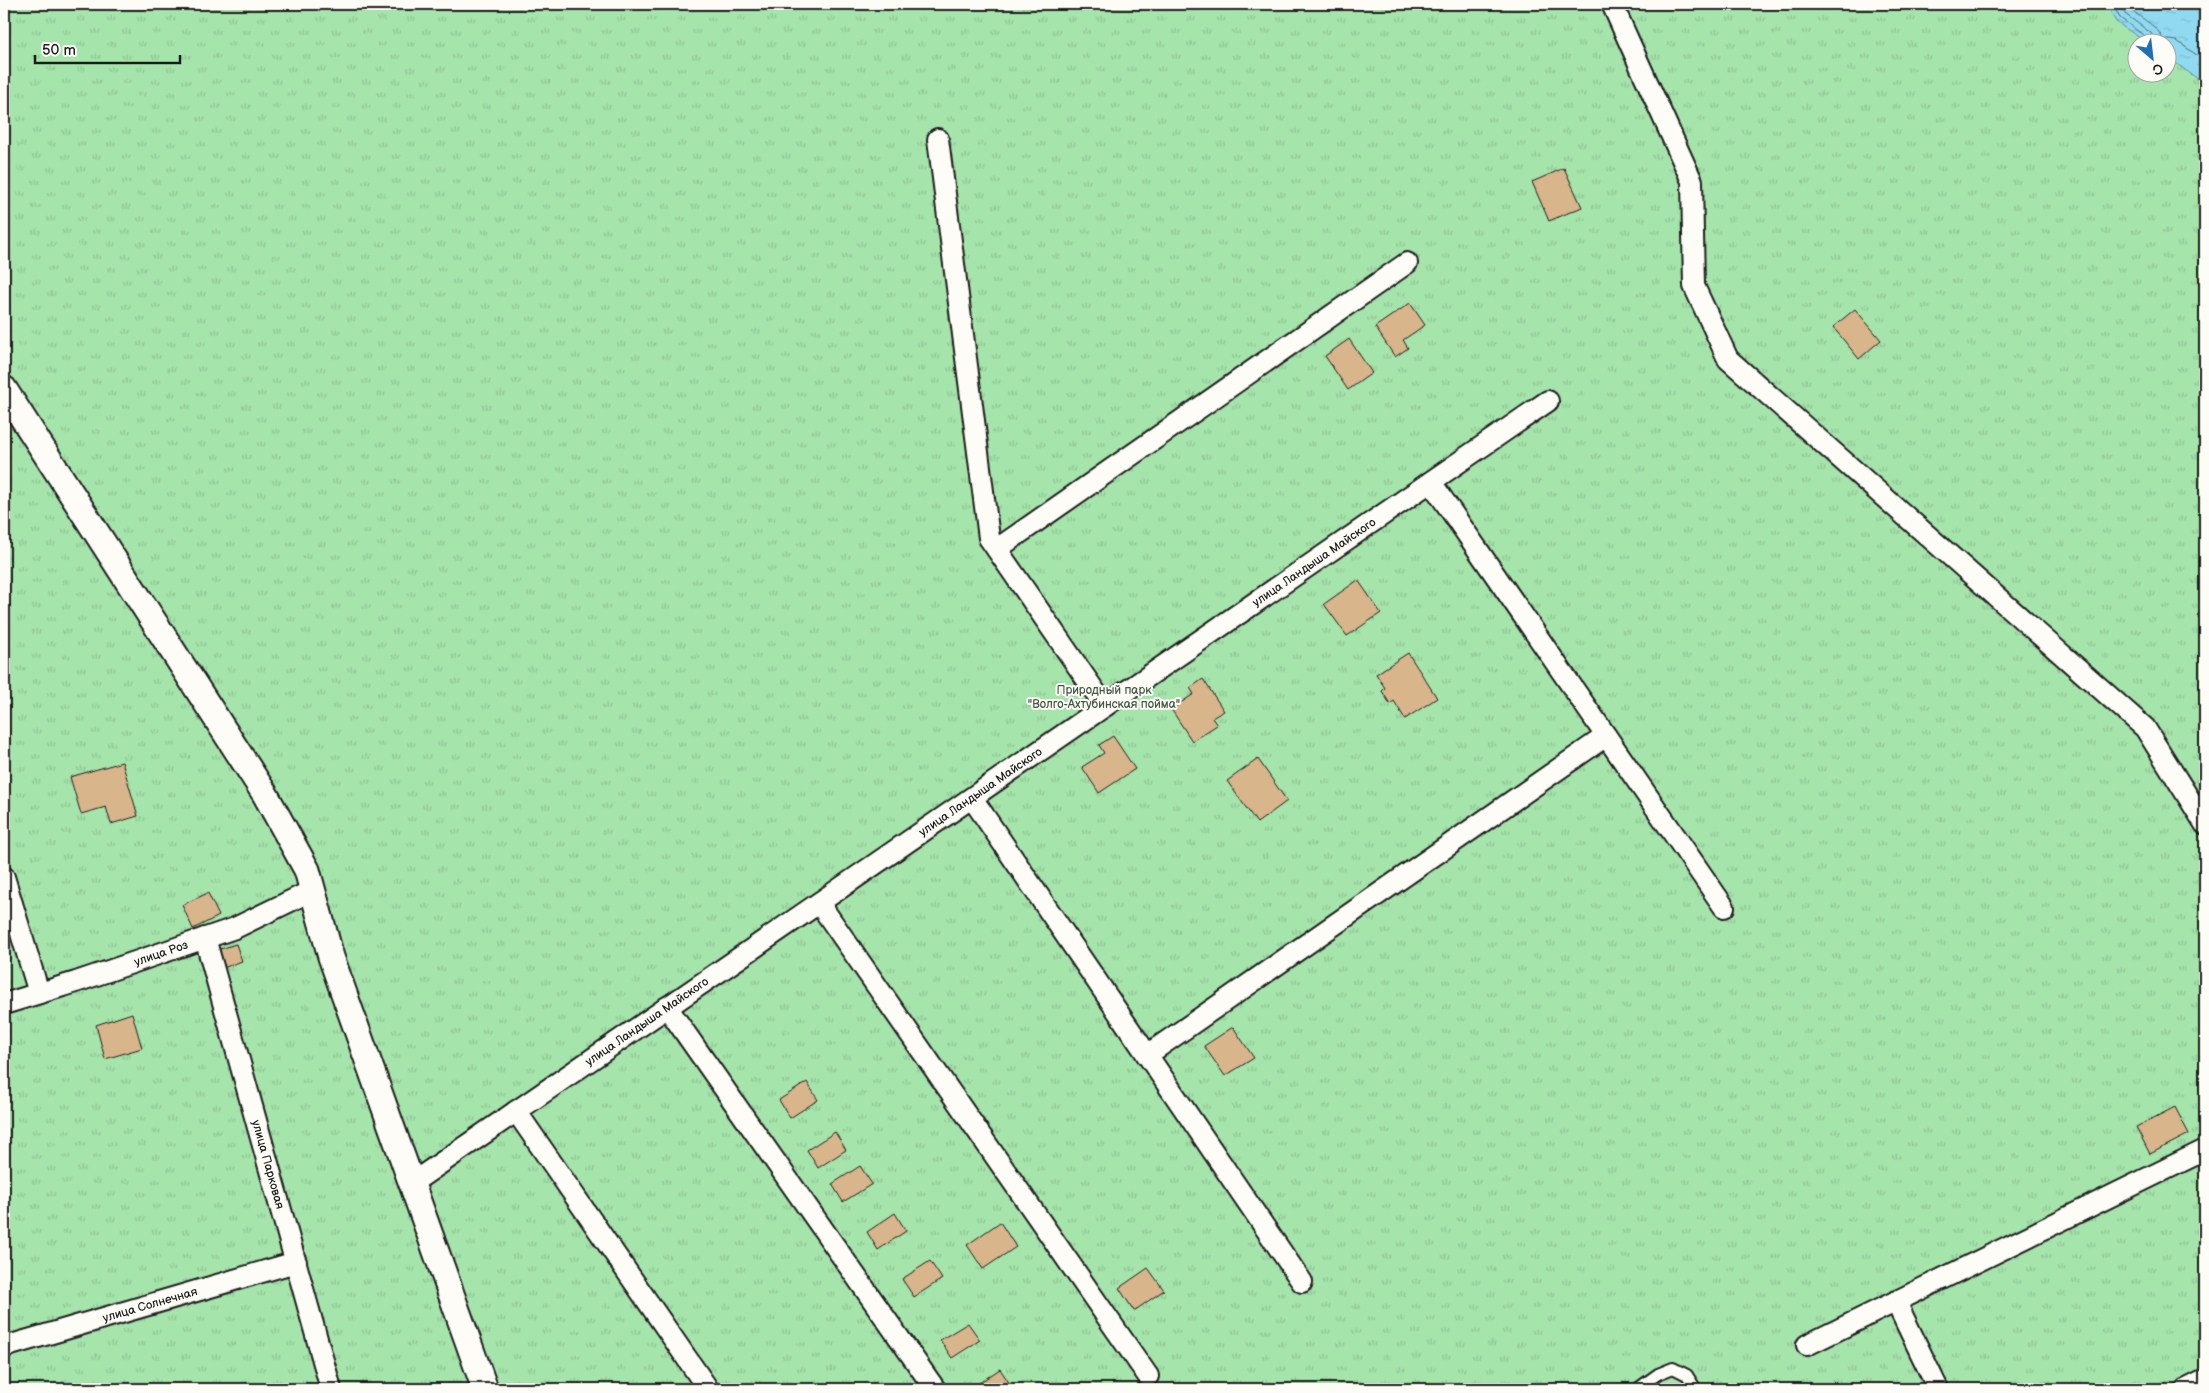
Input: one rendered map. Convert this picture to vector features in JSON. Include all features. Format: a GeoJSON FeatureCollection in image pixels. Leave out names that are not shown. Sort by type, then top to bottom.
{"type":"FeatureCollection","features":[{"type":"Feature","properties":{"kind":"street"},"geometry":{"type":"LineString","coordinates":[[1612,4],[1692,181],[1694,286],[1728,359],[2145,728],[2205,824]]}},
{"type":"Feature","properties":{"kind":"street"},"geometry":{"type":"LineString","coordinates":[[938,139],[989,538],[1105,706]]}},
{"type":"Feature","properties":{"kind":"street"},"geometry":{"type":"LineString","coordinates":[[997,549],[1406,263]]}},
{"type":"Feature","properties":{"kind":"street"},"geometry":{"type":"LineString","coordinates":[[4,389],[265,794],[306,870],[331,957],[485,1389]]}},
{"type":"Feature","properties":{"kind":"street","name":"улица Ландыша Майского"},"geometry":{"type":"LineString","coordinates":[[412,1183],[1548,401]]}},
{"type":"Feature","properties":{"kind":"street"},"geometry":{"type":"LineString","coordinates":[[1431,482],[1724,907]]}},
{"type":"Feature","properties":{"kind":"street"},"geometry":{"type":"LineString","coordinates":[[1147,1054],[1606,736]]}},
{"type":"Feature","properties":{"kind":"street"},"geometry":{"type":"LineString","coordinates":[[972,798],[1302,1282]]}},
{"type":"Feature","properties":{"kind":"street"},"geometry":{"type":"LineString","coordinates":[[4,877],[40,993]]}},
{"type":"Feature","properties":{"kind":"street","name":"улица Роз"},"geometry":{"type":"LineString","coordinates":[[4,1004],[235,928],[313,890]]}},
{"type":"Feature","properties":{"kind":"street"},"geometry":{"type":"LineString","coordinates":[[819,903],[1148,1376]]}},
{"type":"Feature","properties":{"kind":"street","name":"улица Парковая"},"geometry":{"type":"LineString","coordinates":[[205,938],[332,1389]]}},
{"type":"Feature","properties":{"kind":"street"},"geometry":{"type":"LineString","coordinates":[[667,1007],[936,1389]]}},
{"type":"Feature","properties":{"kind":"street"},"geometry":{"type":"LineString","coordinates":[[516,1111],[708,1389]]}},
{"type":"Feature","properties":{"kind":"street"},"geometry":{"type":"LineString","coordinates":[[1807,1346],[2205,1150]]}},
{"type":"Feature","properties":{"kind":"street","name":"улица Солнечная"},"geometry":{"type":"LineString","coordinates":[[4,1347],[296,1262]]}},
{"type":"Feature","properties":{"kind":"street"},"geometry":{"type":"LineString","coordinates":[[1896,1302],[1938,1389]]}},
{"type":"Feature","properties":{"kind":"street"},"geometry":{"type":"LineString","coordinates":[[2187,1389],[2205,1380]]}},
{"type":"Feature","properties":{"kind":"lane"},"geometry":{"type":"LineString","coordinates":[[1637,1389],[1658,1374],[1673,1368],[1688,1375],[1696,1389]]}},
{"type":"Feature","properties":{"kind":"green space","name":"Природный парк \"Волго-Ахтубинская пойма\""},"geometry":{"type":"Polygon","coordinates":[[[4,4],[2205,4],[2205,1389],[4,1389],[4,4]]]}},
{"type":"Feature","properties":{"kind":"water"},"geometry":{"type":"Polygon","coordinates":[[[2107,4],[2205,4],[2205,84],[2176,63],[2176,32],[2131,32],[2116,22],[2107,4]]]}},
{"type":"Feature","properties":{"kind":"building"},"geometry":{"type":"Polygon","coordinates":[[[1564,168],[1582,207],[1549,221],[1532,182],[1564,168]]]}},
{"type":"Feature","properties":{"kind":"building"},"geometry":{"type":"Polygon","coordinates":[[[1410,303],[1425,325],[1403,340],[1408,348],[1395,357],[1375,327],[1410,303]]]}},
{"type":"Feature","properties":{"kind":"building"},"geometry":{"type":"Polygon","coordinates":[[[1855,309],[1881,340],[1859,359],[1833,327],[1855,309]]]}},
{"type":"Feature","properties":{"kind":"building"},"geometry":{"type":"Polygon","coordinates":[[[1349,339],[1372,373],[1348,390],[1325,356],[1349,339]]]}},
{"type":"Feature","properties":{"kind":"building"},"geometry":{"type":"Polygon","coordinates":[[[1358,580],[1381,613],[1347,636],[1324,604],[1358,580]]]}},
{"type":"Feature","properties":{"kind":"building"},"geometry":{"type":"Polygon","coordinates":[[[2205,610],[2205,626],[2197,615],[2205,610]]]}},
{"type":"Feature","properties":{"kind":"building"},"geometry":{"type":"Polygon","coordinates":[[[1408,653],[1437,698],[1405,719],[1394,701],[1390,704],[1382,691],[1385,688],[1376,674],[1408,653]]]}},
{"type":"Feature","properties":{"kind":"building"},"geometry":{"type":"Polygon","coordinates":[[[1203,679],[1224,711],[1212,718],[1217,725],[1192,741],[1171,709],[1194,694],[1190,688],[1203,679]]]}},
{"type":"Feature","properties":{"kind":"building"},"geometry":{"type":"Polygon","coordinates":[[[1113,736],[1135,769],[1099,793],[1082,767],[1104,753],[1099,745],[1113,736]]]}},
{"type":"Feature","properties":{"kind":"building"},"geometry":{"type":"Polygon","coordinates":[[[1258,759],[1287,801],[1257,823],[1227,781],[1258,759]]]}},
{"type":"Feature","properties":{"kind":"building"},"geometry":{"type":"Polygon","coordinates":[[[122,762],[138,816],[111,824],[106,807],[81,814],[70,777],[122,762]]]}},
{"type":"Feature","properties":{"kind":"building"},"geometry":{"type":"Polygon","coordinates":[[[208,893],[219,916],[193,929],[182,905],[208,893]]]}},
{"type":"Feature","properties":{"kind":"building"},"geometry":{"type":"Polygon","coordinates":[[[236,944],[242,961],[223,968],[217,950],[236,944]]]}},
{"type":"Feature","properties":{"kind":"building"},"geometry":{"type":"Polygon","coordinates":[[[132,1013],[142,1048],[105,1059],[96,1025],[132,1013]]]}},
{"type":"Feature","properties":{"kind":"building"},"geometry":{"type":"Polygon","coordinates":[[[1233,1027],[1254,1058],[1225,1076],[1204,1046],[1233,1027]]]}},
{"type":"Feature","properties":{"kind":"building"},"geometry":{"type":"Polygon","coordinates":[[[807,1082],[818,1100],[790,1118],[779,1100],[807,1082]]]}},
{"type":"Feature","properties":{"kind":"building"},"geometry":{"type":"Polygon","coordinates":[[[2175,1107],[2189,1134],[2150,1154],[2136,1127],[2175,1107]]]}},
{"type":"Feature","properties":{"kind":"building"},"geometry":{"type":"Polygon","coordinates":[[[835,1132],[846,1150],[818,1168],[807,1150],[835,1132]]]}},
{"type":"Feature","properties":{"kind":"building"},"geometry":{"type":"Polygon","coordinates":[[[860,1166],[872,1184],[843,1202],[832,1184],[860,1166]]]}},
{"type":"Feature","properties":{"kind":"building"},"geometry":{"type":"Polygon","coordinates":[[[895,1213],[906,1231],[878,1250],[867,1232],[895,1213]]]}},
{"type":"Feature","properties":{"kind":"building"},"geometry":{"type":"Polygon","coordinates":[[[1000,1222],[1016,1247],[983,1269],[967,1245],[1000,1222]]]}},
{"type":"Feature","properties":{"kind":"building"},"geometry":{"type":"Polygon","coordinates":[[[930,1261],[942,1279],[914,1297],[902,1279],[930,1261]]]}},
{"type":"Feature","properties":{"kind":"building"},"geometry":{"type":"Polygon","coordinates":[[[1148,1268],[1164,1290],[1134,1311],[1119,1288],[1148,1268]]]}},
{"type":"Feature","properties":{"kind":"building"},"geometry":{"type":"Polygon","coordinates":[[[968,1323],[980,1340],[952,1358],[940,1340],[968,1323]]]}},
{"type":"Feature","properties":{"kind":"building"},"geometry":{"type":"Polygon","coordinates":[[[1000,1369],[1012,1387],[1008,1389],[974,1389],[973,1387],[1000,1369]]]}}]}
